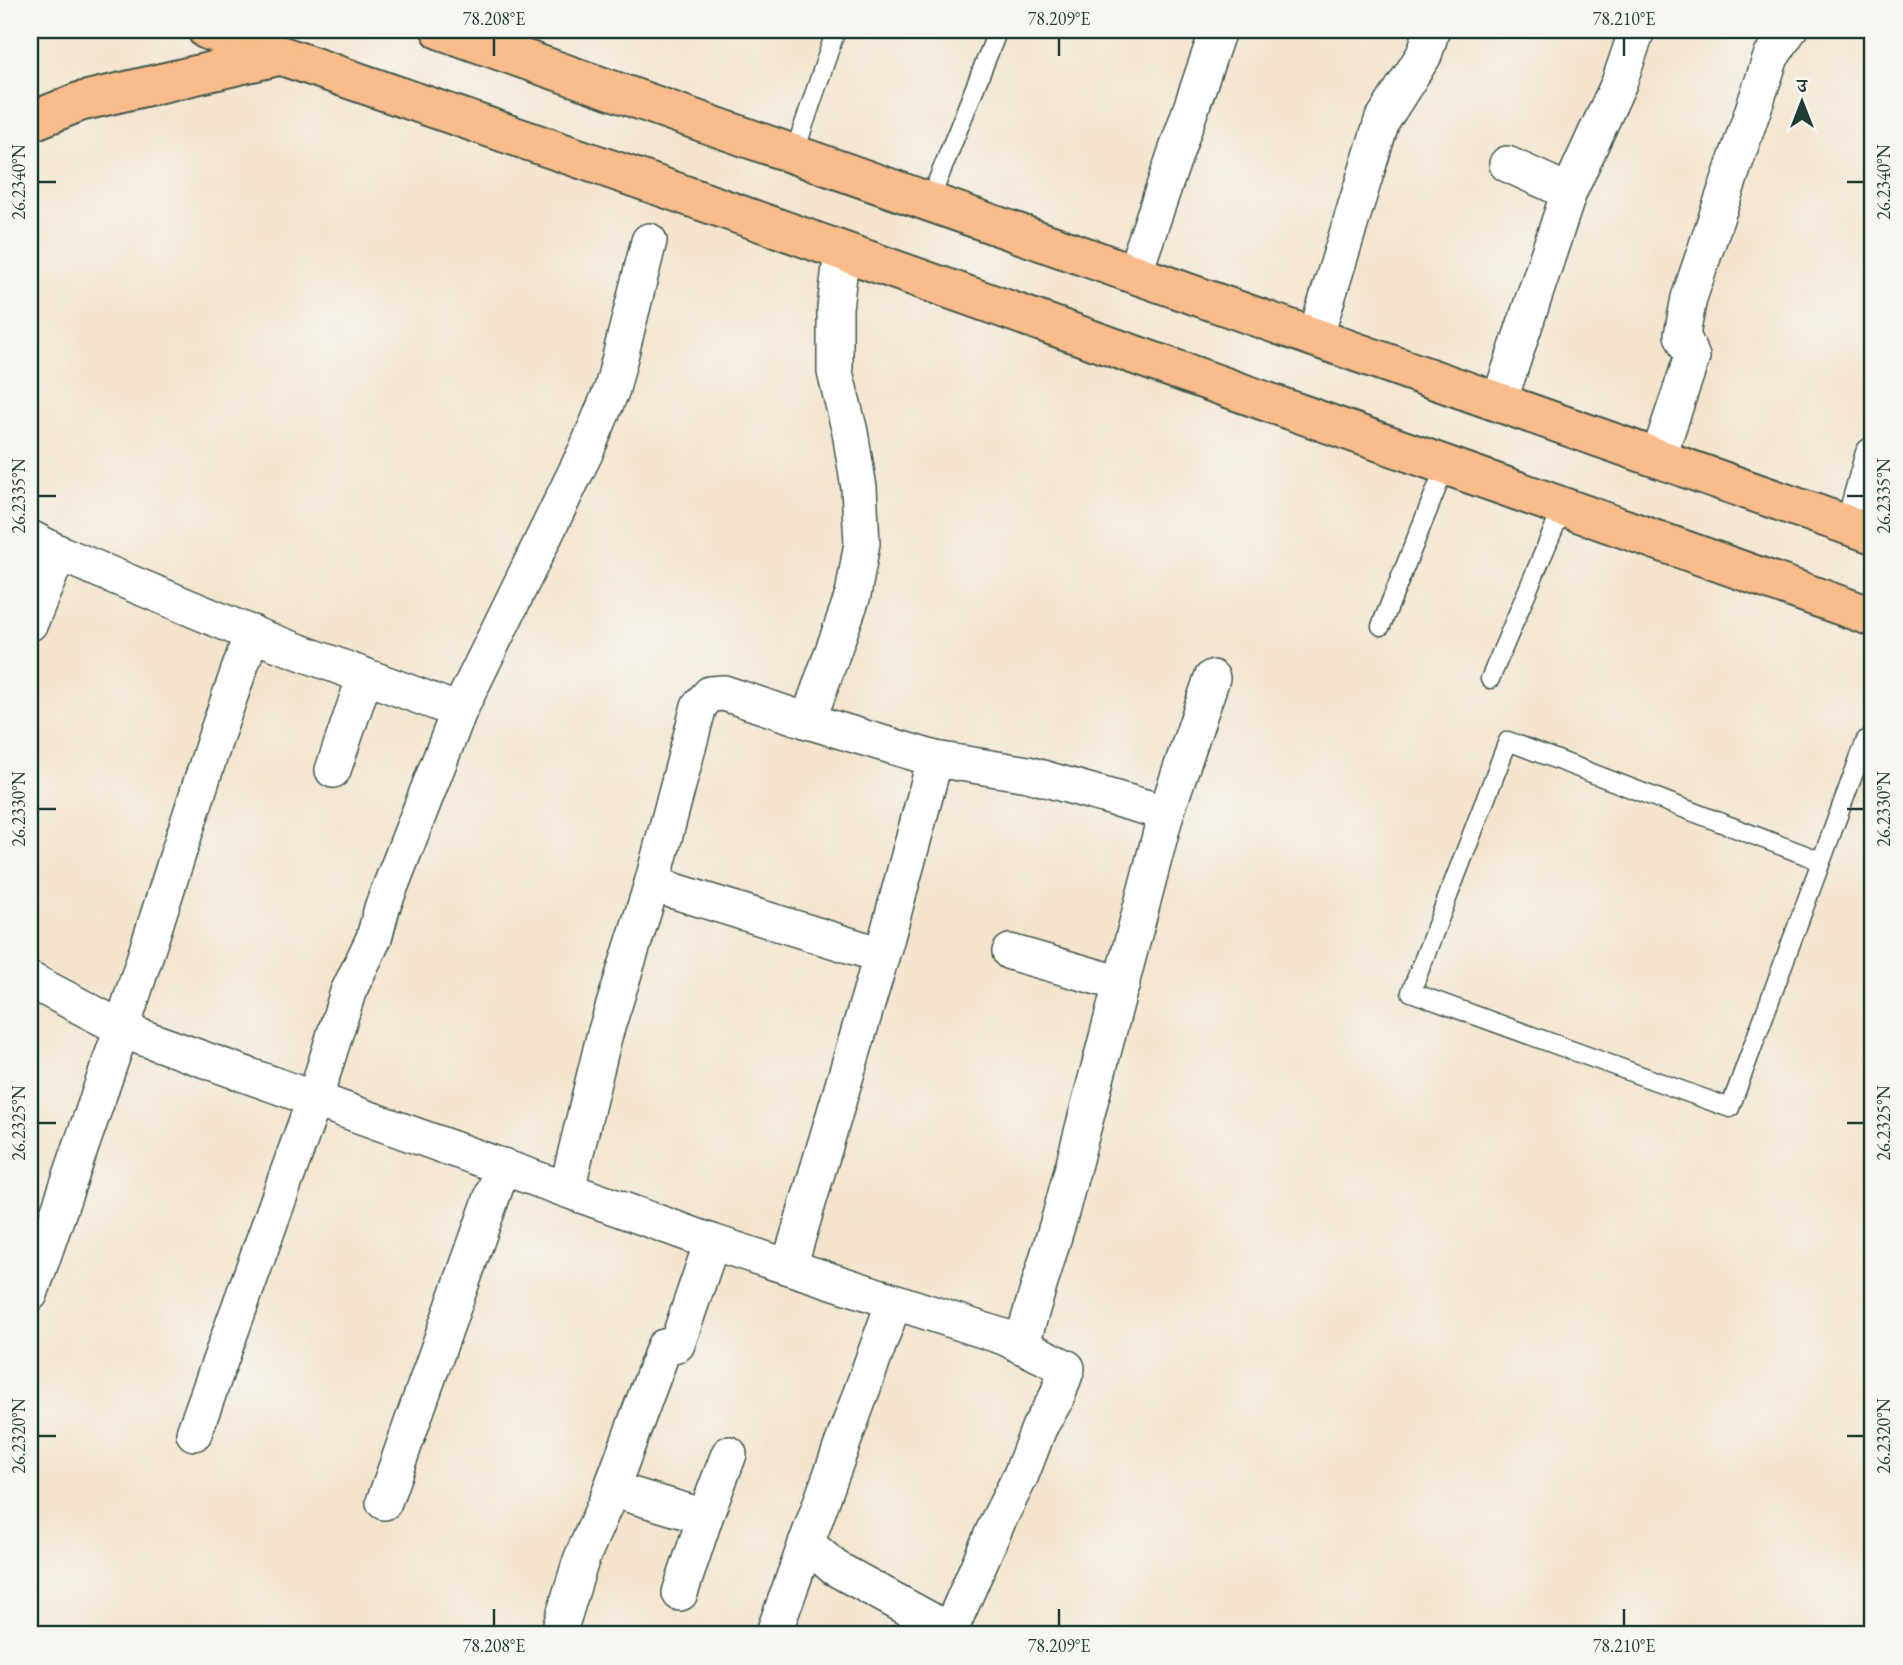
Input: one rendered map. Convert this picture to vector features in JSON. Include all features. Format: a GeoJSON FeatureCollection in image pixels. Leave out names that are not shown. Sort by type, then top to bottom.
{"type":"FeatureCollection","features":[{"type":"Feature","properties":{"kind":"main road"},"geometry":{"type":"LineString","coordinates":[[207,30],[649,182],[1873,617]]}},
{"type":"Feature","properties":{"kind":"main road"},"geometry":{"type":"LineString","coordinates":[[441,30],[1863,531]]}},
{"type":"Feature","properties":{"kind":"main road"},"geometry":{"type":"LineString","coordinates":[[30,122],[79,102],[278,56]]}},
{"type":"Feature","properties":{"kind":"street"},"geometry":{"type":"LineString","coordinates":[[1133,274],[1218,30]]}},
{"type":"Feature","properties":{"kind":"street"},"geometry":{"type":"LineString","coordinates":[[1315,338],[1382,121],[1423,55],[1432,30]]}},
{"type":"Feature","properties":{"kind":"street"},"geometry":{"type":"LineString","coordinates":[[1499,402],[1569,192],[1619,83],[1637,30]]}},
{"type":"Feature","properties":{"kind":"street"},"geometry":{"type":"LineString","coordinates":[[1658,458],[1692,357],[1682,335],[1689,298],[1771,57],[1789,30]]}},
{"type":"Feature","properties":{"kind":"street"},"geometry":{"type":"LineString","coordinates":[[1507,164],[1569,192]]}},
{"type":"Feature","properties":{"kind":"street"},"geometry":{"type":"LineString","coordinates":[[194,1433],[315,1098],[348,992],[374,938],[382,908],[459,711],[586,451],[612,389],[649,241]]}},
{"type":"Feature","properties":{"kind":"street"},"geometry":{"type":"LineString","coordinates":[[808,721],[853,595],[862,543],[859,488],[850,432],[835,372],[835,308],[842,251]]}},
{"type":"Feature","properties":{"kind":"street"},"geometry":{"type":"LineString","coordinates":[[1863,531],[1873,455]]}},
{"type":"Feature","properties":{"kind":"street"},"geometry":{"type":"LineString","coordinates":[[30,623],[44,546],[252,633],[459,711]]}},
{"type":"Feature","properties":{"kind":"street"},"geometry":{"type":"LineString","coordinates":[[30,1294],[122,1028],[252,633]]}},
{"type":"Feature","properties":{"kind":"street"},"geometry":{"type":"LineString","coordinates":[[333,770],[365,676]]}},
{"type":"Feature","properties":{"kind":"street"},"geometry":{"type":"LineString","coordinates":[[1021,1346],[1059,1216],[1166,813],[1212,678]]}},
{"type":"Feature","properties":{"kind":"street"},"geometry":{"type":"LineString","coordinates":[[567,1189],[604,1037],[652,884],[699,706],[710,694],[724,693],[935,759],[1028,774],[1166,813]]}},
{"type":"Feature","properties":{"kind":"street"},"geometry":{"type":"LineString","coordinates":[[789,1267],[881,955],[935,759]]}},
{"type":"Feature","properties":{"kind":"street"},"geometry":{"type":"LineString","coordinates":[[652,884],[881,955]]}},
{"type":"Feature","properties":{"kind":"street"},"geometry":{"type":"LineString","coordinates":[[1010,952],[1122,984]]}},
{"type":"Feature","properties":{"kind":"street"},"geometry":{"type":"LineString","coordinates":[[30,980],[122,1028],[712,1242],[1004,1337],[1067,1368],[1057,1397],[1039,1428],[1021,1475],[949,1633],[835,1568],[806,1543]]}},
{"type":"Feature","properties":{"kind":"street"},"geometry":{"type":"LineString","coordinates":[[384,1502],[503,1166]]}},
{"type":"Feature","properties":{"kind":"street"},"geometry":{"type":"LineString","coordinates":[[558,1635],[581,1560],[611,1489],[664,1347],[677,1344],[712,1242]]}},
{"type":"Feature","properties":{"kind":"street"},"geometry":{"type":"LineString","coordinates":[[773,1635],[894,1302]]}},
{"type":"Feature","properties":{"kind":"street"},"geometry":{"type":"LineString","coordinates":[[680,1593],[729,1454]]}},
{"type":"Feature","properties":{"kind":"street"},"geometry":{"type":"LineString","coordinates":[[611,1489],[705,1517]]}},
{"type":"Feature","properties":{"kind":"lane"},"geometry":{"type":"LineString","coordinates":[[794,154],[836,30]]}},
{"type":"Feature","properties":{"kind":"lane"},"geometry":{"type":"LineString","coordinates":[[929,202],[998,30]]}},
{"type":"Feature","properties":{"kind":"lane"},"geometry":{"type":"LineString","coordinates":[[1381,625],[1446,465]]}},
{"type":"Feature","properties":{"kind":"lane"},"geometry":{"type":"LineString","coordinates":[[1490,679],[1563,507]]}},
{"type":"Feature","properties":{"kind":"lane"},"geometry":{"type":"LineString","coordinates":[[1821,861],[1508,741],[1411,992],[1730,1108],[1866,740],[1873,737]]}}]}
